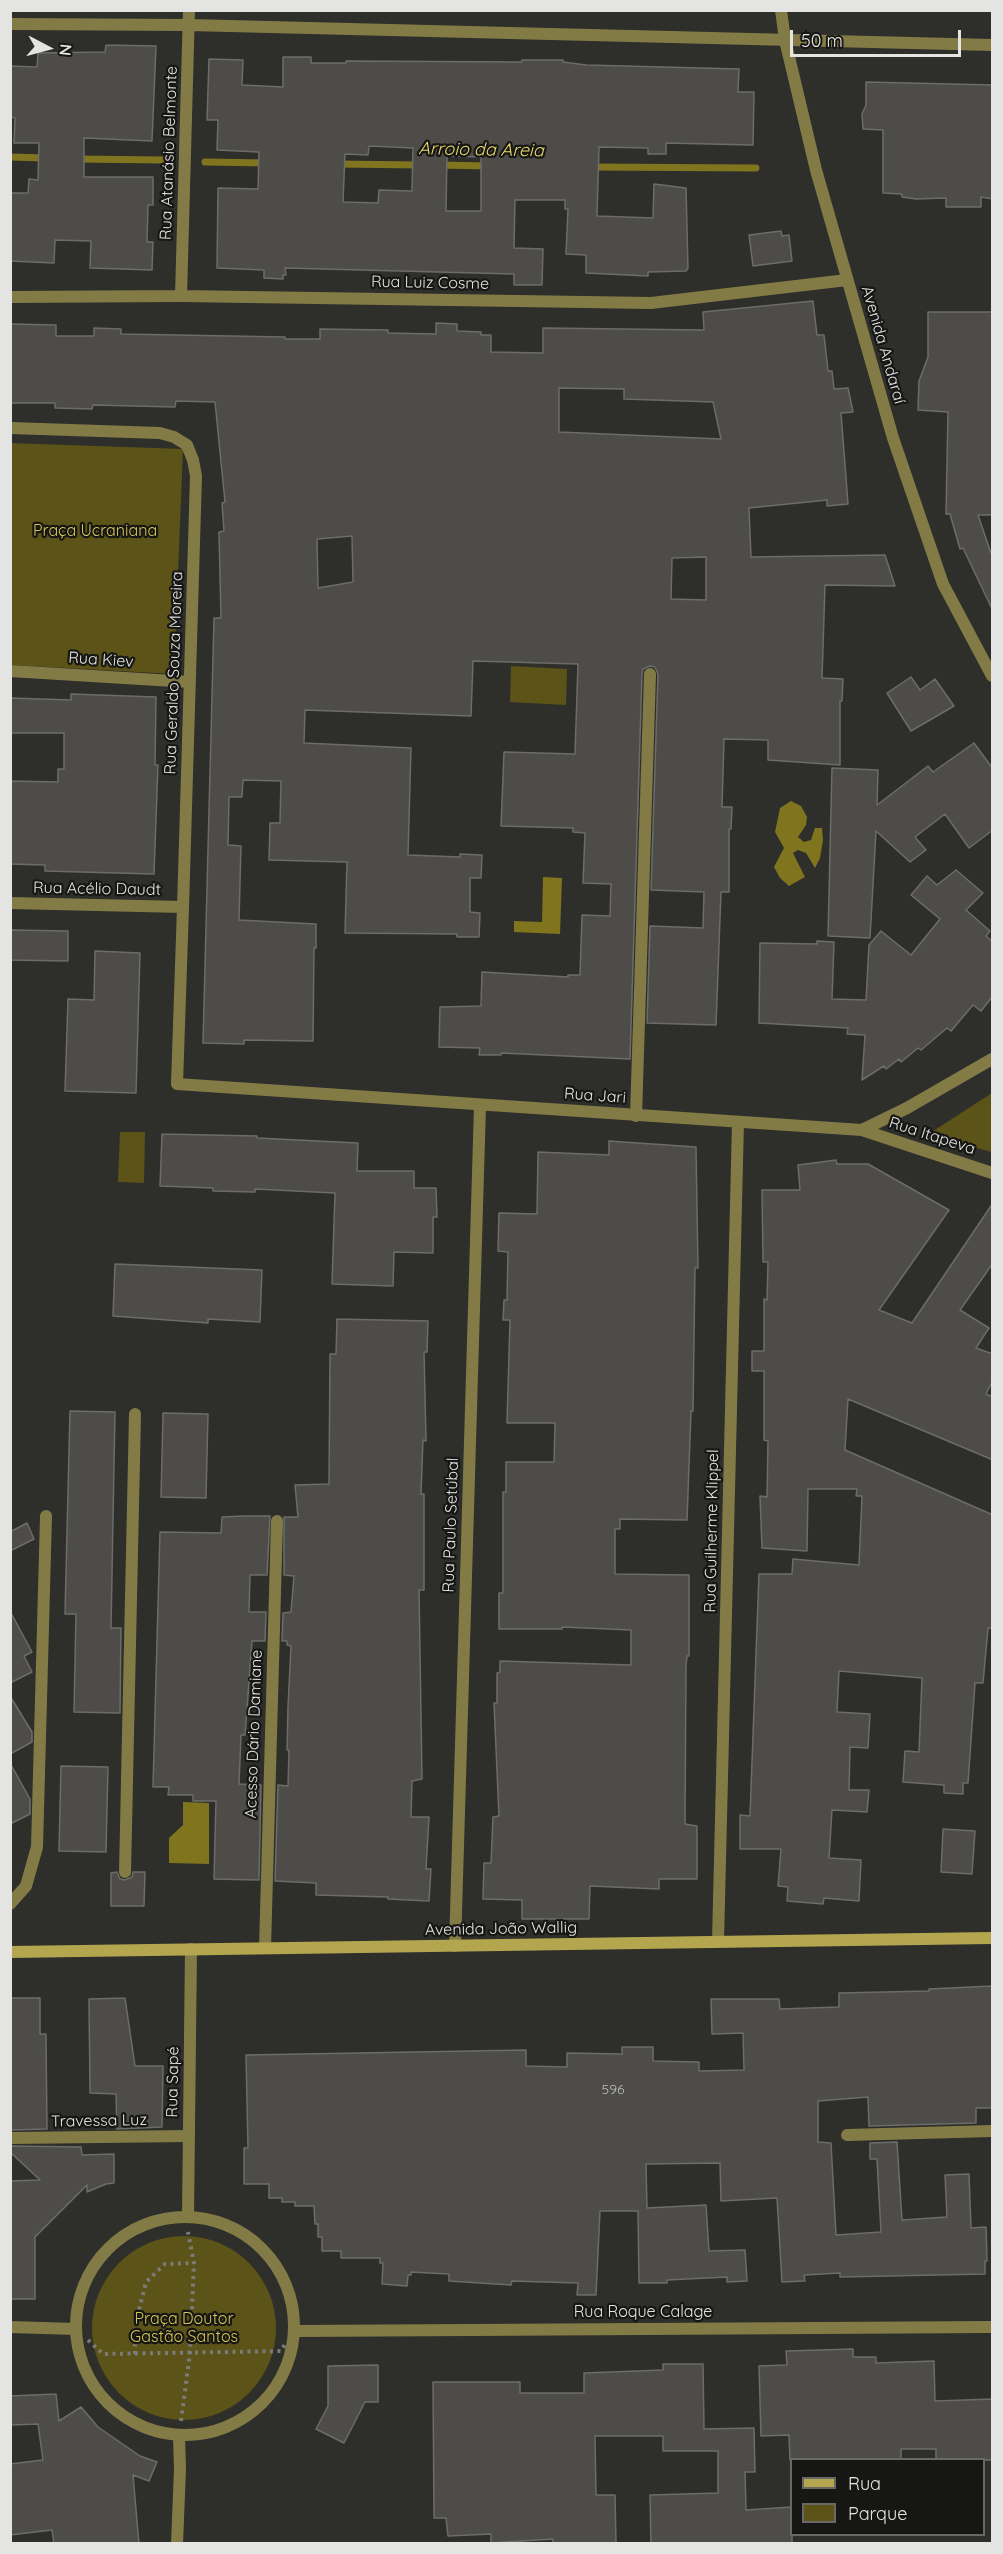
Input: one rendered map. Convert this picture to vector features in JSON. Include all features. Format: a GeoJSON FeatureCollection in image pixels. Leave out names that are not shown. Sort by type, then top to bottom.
{"type":"FeatureCollection","features":[{"type":"Feature","properties":{"kind":"main road","name":"Avenida João Wallig"},"geometry":{"type":"LineString","coordinates":[[10,1952],[123,1945],[190,1949],[993,1938]]}},
{"type":"Feature","properties":{"kind":"street","name":"Rua Atanásio Belmonte"},"geometry":{"type":"LineString","coordinates":[[181,296],[189,10]]}},
{"type":"Feature","properties":{"kind":"street","name":"Avenida Andaraí"},"geometry":{"type":"LineString","coordinates":[[781,10],[785,40],[816,170],[893,438],[943,584],[993,676]]}},
{"type":"Feature","properties":{"kind":"street"},"geometry":{"type":"LineString","coordinates":[[10,24],[189,25],[993,45]]}},
{"type":"Feature","properties":{"kind":"street","name":"Rua Luiz Cosme"},"geometry":{"type":"LineString","coordinates":[[10,297],[181,296],[651,303],[847,280]]}},
{"type":"Feature","properties":{"kind":"street","name":"Rua Geraldo Souza Moreira"},"geometry":{"type":"LineString","coordinates":[[10,428],[160,433],[174,436],[187,445],[194,460],[196,476],[177,1084]]}},
{"type":"Feature","properties":{"kind":"street","name":"Rua Kiev"},"geometry":{"type":"LineString","coordinates":[[10,671],[189,682]]}},
{"type":"Feature","properties":{"kind":"street"},"geometry":{"type":"LineString","coordinates":[[636,1116],[650,674]]}},
{"type":"Feature","properties":{"kind":"street","name":"Rua Acélio Daudt"},"geometry":{"type":"LineString","coordinates":[[10,903],[183,907]]}},
{"type":"Feature","properties":{"kind":"street"},"geometry":{"type":"LineString","coordinates":[[862,1130],[993,1059]]}},
{"type":"Feature","properties":{"kind":"street","name":"Rua Jari"},"geometry":{"type":"LineString","coordinates":[[177,1084],[862,1130]]}},
{"type":"Feature","properties":{"kind":"street","name":"Rua Paulo Setúbal"},"geometry":{"type":"LineString","coordinates":[[455,1946],[480,1106]]}},
{"type":"Feature","properties":{"kind":"street","name":"Rua Guilherme Klippel"},"geometry":{"type":"LineString","coordinates":[[718,1941],[738,1122]]}},
{"type":"Feature","properties":{"kind":"street","name":"Rua Itapeva"},"geometry":{"type":"LineString","coordinates":[[862,1130],[993,1173]]}},
{"type":"Feature","properties":{"kind":"street"},"geometry":{"type":"LineString","coordinates":[[125,1872],[135,1414]]}},
{"type":"Feature","properties":{"kind":"street"},"geometry":{"type":"LineString","coordinates":[[10,1904],[26,1886],[37,1847],[45,1516]]}},
{"type":"Feature","properties":{"kind":"street","name":"Acesso Dário Damiane"},"geometry":{"type":"LineString","coordinates":[[265,1948],[277,1521]]}},
{"type":"Feature","properties":{"kind":"street","name":"Rua Sapé"},"geometry":{"type":"LineString","coordinates":[[188,2216],[190,1949]]}},
{"type":"Feature","properties":{"kind":"street"},"geometry":{"type":"LineString","coordinates":[[847,2135],[993,2131]]}},
{"type":"Feature","properties":{"kind":"street","name":"Travessa Luz"},"geometry":{"type":"LineString","coordinates":[[10,2138],[189,2136]]}},
{"type":"Feature","properties":{"kind":"street"},"geometry":{"type":"LineString","coordinates":[[188,2216],[222,2223],[252,2239],[276,2265],[291,2296],[295,2331],[288,2365],[270,2395],[258,2408],[245,2418],[213,2432],[179,2436],[147,2429],[119,2414],[96,2390],[82,2361],[76,2329],[81,2294],[96,2262],[122,2237],[153,2221],[188,2216]]}},
{"type":"Feature","properties":{"kind":"street"},"geometry":{"type":"LineString","coordinates":[[10,2327],[76,2329]]}},
{"type":"Feature","properties":{"kind":"street","name":"Rua Roque Calage"},"geometry":{"type":"LineString","coordinates":[[295,2331],[993,2327]]}},
{"type":"Feature","properties":{"kind":"street"},"geometry":{"type":"LineString","coordinates":[[177,2544],[179,2436]]}},
{"type":"Feature","properties":{"kind":"path"},"geometry":{"type":"LineString","coordinates":[[179,2436],[190,2353],[194,2263],[188,2235],[188,2216]]}},
{"type":"Feature","properties":{"kind":"path"},"geometry":{"type":"LineString","coordinates":[[135,2354],[135,2326],[146,2282],[165,2264],[194,2263]]}},
{"type":"Feature","properties":{"kind":"path"},"geometry":{"type":"LineString","coordinates":[[76,2329],[104,2354],[281,2351],[295,2331]]}},
{"type":"Feature","properties":{"kind":"green space","name":"Praça Ucraniana"},"geometry":{"type":"Polygon","coordinates":[[[10,443],[183,449],[174,674],[11,665],[10,443]]]}},
{"type":"Feature","properties":{"kind":"green space"},"geometry":{"type":"Polygon","coordinates":[[[511,666],[567,669],[566,705],[510,702],[511,666]]]}},
{"type":"Feature","properties":{"kind":"green space"},"geometry":{"type":"Polygon","coordinates":[[[992,1093],[992,1152],[927,1135],[992,1093]]]}},
{"type":"Feature","properties":{"kind":"green space"},"geometry":{"type":"Polygon","coordinates":[[[120,1132],[145,1132],[144,1183],[118,1182],[120,1132]]]}},
{"type":"Feature","properties":{"kind":"green space","name":"Praça Doutor Gastão Santos"},"geometry":{"type":"Polygon","coordinates":[[[184,2236],[219,2243],[249,2263],[269,2293],[276,2328],[269,2363],[249,2393],[219,2413],[184,2420],[149,2413],[119,2393],[99,2363],[92,2328],[99,2293],[119,2263],[149,2243],[184,2236]]]}},
{"type":"Feature","properties":{"kind":"shaded area"},"geometry":{"type":"Polygon","coordinates":[[[791,801],[801,806],[807,817],[806,825],[798,837],[804,842],[811,840],[815,828],[822,828],[823,840],[820,858],[815,868],[806,853],[798,850],[793,853],[805,877],[789,886],[780,878],[774,867],[784,848],[775,832],[780,808],[791,801]]]}},
{"type":"Feature","properties":{"kind":"shaded area"},"geometry":{"type":"Polygon","coordinates":[[[543,877],[562,878],[560,934],[514,932],[514,921],[542,922],[543,877]]]}},
{"type":"Feature","properties":{"kind":"shaded area"},"geometry":{"type":"Polygon","coordinates":[[[183,1802],[209,1803],[209,1864],[169,1863],[169,1838],[183,1825],[183,1802]]]}},
{"type":"Feature","properties":{"kind":"building"},"geometry":{"type":"Polygon","coordinates":[[[106,45],[156,46],[152,141],[84,138],[84,177],[153,177],[153,205],[148,205],[147,242],[153,242],[152,270],[90,268],[91,241],[55,240],[54,263],[10,261],[10,193],[28,193],[29,179],[38,180],[39,143],[14,143],[15,118],[10,117],[10,66],[37,67],[38,53],[105,52],[106,45]]]}},
{"type":"Feature","properties":{"kind":"building"},"geometry":{"type":"Polygon","coordinates":[[[283,57],[311,57],[311,63],[563,60],[563,62],[586,65],[739,69],[738,92],[754,92],[753,145],[666,143],[666,154],[648,154],[648,148],[599,147],[597,216],[653,218],[654,184],[686,188],[688,268],[686,271],[648,272],[648,276],[586,273],[586,255],[566,254],[568,209],[565,209],[565,200],[515,200],[514,248],[543,249],[542,285],[514,285],[514,274],[285,268],[286,275],[283,275],[283,279],[264,278],[264,270],[217,268],[218,188],[258,189],[259,152],[217,150],[218,120],[207,120],[209,59],[243,60],[242,85],[283,87],[283,57]],[[369,146],[368,155],[345,154],[343,202],[378,203],[379,190],[412,191],[413,148],[369,146]],[[447,156],[446,211],[481,211],[481,157],[447,156]]]}},
{"type":"Feature","properties":{"kind":"building"},"geometry":{"type":"Polygon","coordinates":[[[866,82],[993,85],[993,199],[981,197],[981,207],[946,207],[946,198],[916,199],[902,197],[902,194],[883,193],[883,130],[863,129],[862,114],[866,105],[866,82]]]}},
{"type":"Feature","properties":{"kind":"building"},"geometry":{"type":"Polygon","coordinates":[[[781,231],[782,236],[789,235],[792,261],[753,266],[749,235],[781,231]]]}},
{"type":"Feature","properties":{"kind":"building"},"geometry":{"type":"Polygon","coordinates":[[[813,301],[817,335],[824,335],[828,371],[832,371],[834,389],[848,388],[853,412],[841,413],[848,504],[827,506],[827,500],[749,508],[751,557],[885,555],[895,586],[825,585],[822,678],[843,679],[842,701],[840,701],[840,765],[768,760],[768,740],[724,739],[722,807],[732,807],[731,829],[729,829],[729,892],[721,892],[716,1025],[647,1023],[650,926],[703,928],[704,892],[651,890],[658,674],[655,667],[650,666],[643,669],[642,674],[630,1059],[501,1053],[501,1055],[479,1055],[480,1048],[439,1047],[440,1007],[481,1006],[482,972],[568,977],[568,975],[580,975],[582,915],[610,916],[611,884],[583,883],[585,833],[573,832],[573,828],[501,826],[504,752],[575,754],[578,664],[473,661],[471,716],[305,710],[304,743],[411,748],[408,855],[460,857],[460,854],[482,855],[481,878],[470,878],[470,912],[480,913],[479,937],[457,937],[457,934],[345,933],[347,862],[269,860],[270,823],[280,823],[281,781],[243,780],[242,797],[229,797],[228,845],[241,846],[239,920],[316,924],[313,1041],[244,1040],[244,1044],[203,1043],[214,618],[221,618],[219,532],[224,531],[222,503],[225,502],[215,402],[176,401],[175,407],[93,405],[92,409],[55,408],[55,403],[10,403],[10,324],[56,325],[56,336],[94,336],[94,328],[121,329],[121,334],[320,339],[320,329],[388,330],[388,333],[436,334],[436,323],[457,324],[457,331],[481,332],[481,335],[491,335],[491,352],[543,353],[543,328],[704,330],[703,312],[813,301]],[[559,388],[559,432],[721,439],[713,402],[624,399],[624,389],[559,388]],[[352,536],[317,539],[318,588],[353,582],[352,536]],[[706,557],[672,558],[671,599],[706,600],[706,557]]]}},
{"type":"Feature","properties":{"kind":"building"},"geometry":{"type":"Polygon","coordinates":[[[928,312],[993,312],[993,515],[978,515],[993,559],[993,611],[963,548],[960,549],[950,514],[946,514],[948,412],[918,410],[919,381],[928,357],[928,312]]]}},
{"type":"Feature","properties":{"kind":"building"},"geometry":{"type":"Polygon","coordinates":[[[911,677],[920,690],[935,679],[954,706],[911,731],[887,693],[911,677]]]}},
{"type":"Feature","properties":{"kind":"building"},"geometry":{"type":"Polygon","coordinates":[[[71,694],[156,697],[155,765],[158,765],[154,874],[45,871],[45,865],[10,864],[10,781],[58,782],[58,769],[64,769],[64,733],[10,733],[10,698],[71,700],[71,694]]]}},
{"type":"Feature","properties":{"kind":"building"},"geometry":{"type":"Polygon","coordinates":[[[974,743],[993,769],[993,830],[969,848],[945,814],[915,837],[926,850],[910,862],[876,831],[870,938],[828,936],[832,768],[878,770],[877,805],[928,766],[933,772],[974,743]]]}},
{"type":"Feature","properties":{"kind":"building"},"geometry":{"type":"Polygon","coordinates":[[[956,870],[983,893],[966,910],[990,931],[986,936],[993,942],[993,996],[981,1011],[973,1005],[951,1031],[947,1028],[921,1050],[918,1048],[901,1062],[899,1059],[886,1069],[884,1066],[862,1080],[865,1035],[847,1034],[848,1028],[759,1023],[760,943],[834,942],[832,999],[866,1000],[869,945],[881,931],[911,955],[940,919],[911,895],[927,876],[937,885],[956,870]]]}},
{"type":"Feature","properties":{"kind":"building"},"geometry":{"type":"Polygon","coordinates":[[[10,930],[68,931],[68,961],[10,960],[10,930]]]}},
{"type":"Feature","properties":{"kind":"building"},"geometry":{"type":"Polygon","coordinates":[[[95,951],[140,953],[136,1093],[65,1091],[68,999],[94,1000],[95,951]]]}},
{"type":"Feature","properties":{"kind":"building"},"geometry":{"type":"Polygon","coordinates":[[[162,1134],[257,1136],[257,1138],[358,1143],[357,1171],[414,1171],[414,1188],[436,1188],[437,1217],[433,1217],[433,1253],[394,1252],[393,1286],[332,1284],[335,1193],[255,1189],[255,1192],[213,1191],[213,1188],[160,1186],[162,1134]]]}},
{"type":"Feature","properties":{"kind":"building"},"geometry":{"type":"Polygon","coordinates":[[[609,1141],[696,1147],[698,1268],[695,1268],[693,1411],[691,1411],[687,1520],[620,1519],[620,1529],[615,1529],[615,1574],[689,1575],[685,1824],[697,1826],[697,1879],[659,1879],[659,1889],[590,1886],[589,1919],[522,1919],[522,1900],[483,1899],[484,1863],[491,1863],[493,1817],[499,1816],[494,1703],[497,1703],[497,1673],[500,1672],[500,1661],[631,1665],[631,1630],[562,1627],[562,1629],[499,1629],[499,1593],[503,1593],[503,1492],[506,1492],[506,1462],[554,1462],[555,1423],[507,1423],[510,1320],[503,1320],[504,1300],[507,1300],[508,1252],[498,1251],[499,1213],[537,1214],[538,1152],[609,1155],[609,1141]]]}},
{"type":"Feature","properties":{"kind":"building"},"geometry":{"type":"Polygon","coordinates":[[[836,1160],[837,1164],[868,1164],[949,1210],[879,1310],[912,1323],[993,1203],[993,1263],[960,1310],[989,1328],[976,1348],[993,1354],[993,1380],[986,1394],[993,1397],[993,1460],[848,1399],[845,1450],[993,1515],[993,1628],[988,1628],[983,1683],[975,1683],[968,1783],[963,1783],[963,1794],[944,1793],[944,1785],[903,1782],[905,1751],[919,1752],[922,1678],[839,1671],[837,1712],[870,1714],[868,1748],[850,1747],[849,1790],[869,1790],[867,1812],[832,1810],[829,1858],[861,1860],[859,1901],[824,1898],[823,1904],[787,1901],[788,1887],[778,1886],[781,1849],[740,1849],[740,1815],[750,1816],[759,1574],[792,1574],[793,1559],[859,1565],[862,1496],[856,1496],[857,1489],[808,1489],[807,1551],[762,1548],[760,1496],[767,1497],[768,1441],[764,1440],[764,1371],[752,1371],[752,1351],[764,1351],[764,1299],[767,1300],[768,1262],[763,1262],[762,1190],[800,1190],[798,1165],[836,1160]]]}},
{"type":"Feature","properties":{"kind":"building"},"geometry":{"type":"Polygon","coordinates":[[[115,1264],[262,1270],[260,1322],[208,1319],[208,1323],[113,1316],[115,1264]]]}},
{"type":"Feature","properties":{"kind":"building"},"geometry":{"type":"Polygon","coordinates":[[[337,1319],[428,1321],[427,1352],[424,1352],[426,1441],[423,1440],[421,1494],[424,1494],[424,1590],[419,1590],[422,1779],[412,1781],[411,1817],[429,1817],[426,1869],[431,1869],[429,1901],[388,1899],[388,1897],[316,1895],[316,1883],[275,1881],[278,1785],[288,1786],[291,1646],[287,1645],[287,1641],[282,1641],[283,1613],[291,1612],[294,1576],[284,1575],[284,1517],[298,1517],[295,1485],[329,1484],[330,1354],[336,1354],[337,1319]]]}},
{"type":"Feature","properties":{"kind":"building"},"geometry":{"type":"Polygon","coordinates":[[[70,1411],[115,1412],[111,1628],[121,1628],[120,1713],[74,1712],[76,1614],[65,1614],[70,1411]]]}},
{"type":"Feature","properties":{"kind":"building"},"geometry":{"type":"Polygon","coordinates":[[[163,1413],[208,1414],[206,1498],[161,1497],[163,1413]]]}},
{"type":"Feature","properties":{"kind":"building"},"geometry":{"type":"Polygon","coordinates":[[[270,1516],[267,1575],[250,1575],[249,1612],[266,1612],[265,1641],[252,1641],[245,1735],[241,1735],[239,1784],[261,1785],[259,1880],[214,1879],[216,1801],[193,1801],[193,1795],[168,1795],[169,1787],[153,1787],[160,1532],[221,1533],[222,1517],[270,1516]]]}},
{"type":"Feature","properties":{"kind":"building"},"geometry":{"type":"Polygon","coordinates":[[[27,1523],[34,1539],[10,1551],[10,1532],[27,1523]]]}},
{"type":"Feature","properties":{"kind":"building"},"geometry":{"type":"Polygon","coordinates":[[[10,1611],[32,1652],[24,1656],[32,1672],[10,1683],[10,1611]]]}},
{"type":"Feature","properties":{"kind":"building"},"geometry":{"type":"Polygon","coordinates":[[[10,1696],[32,1732],[32,1742],[10,1754],[10,1696]]]}},
{"type":"Feature","properties":{"kind":"building"},"geometry":{"type":"Polygon","coordinates":[[[10,1763],[30,1799],[30,1814],[10,1824],[10,1763]]]}},
{"type":"Feature","properties":{"kind":"building"},"geometry":{"type":"Polygon","coordinates":[[[61,1766],[108,1767],[106,1852],[59,1851],[61,1766]]]}},
{"type":"Feature","properties":{"kind":"building"},"geometry":{"type":"Polygon","coordinates":[[[943,1829],[975,1831],[972,1874],[941,1872],[943,1829]]]}},
{"type":"Feature","properties":{"kind":"building"},"geometry":{"type":"Polygon","coordinates":[[[117,1872],[120,1879],[125,1880],[132,1877],[133,1872],[145,1872],[144,1906],[111,1906],[111,1873],[117,1872]]]}},
{"type":"Feature","properties":{"kind":"building"},"geometry":{"type":"Polygon","coordinates":[[[993,1986],[993,2108],[976,2108],[976,2123],[869,2126],[868,2097],[818,2101],[818,2142],[831,2143],[836,2235],[881,2232],[877,2159],[870,2159],[870,2143],[897,2142],[902,2220],[947,2217],[945,2175],[969,2174],[971,2228],[986,2227],[985,2274],[840,2277],[840,2273],[804,2275],[805,2281],[782,2282],[777,2198],[721,2201],[720,2163],[646,2164],[647,2208],[706,2205],[709,2251],[745,2250],[747,2281],[727,2282],[727,2277],[667,2280],[667,2283],[639,2283],[638,2211],[600,2211],[596,2295],[577,2295],[578,2283],[512,2281],[511,2285],[449,2281],[449,2274],[411,2272],[411,2275],[408,2275],[407,2286],[382,2284],[383,2263],[380,2263],[380,2258],[341,2258],[341,2251],[322,2251],[322,2237],[318,2237],[314,2206],[295,2206],[295,2202],[282,2202],[282,2198],[269,2198],[269,2184],[244,2184],[244,2148],[248,2148],[246,2055],[526,2050],[526,2066],[567,2067],[567,2053],[622,2054],[622,2047],[653,2047],[653,2061],[699,2062],[699,2071],[744,2070],[743,2033],[712,2034],[711,1999],[779,1999],[780,2009],[839,2007],[839,1993],[929,1991],[929,1989],[993,1986]]]}},
{"type":"Feature","properties":{"kind":"building"},"geometry":{"type":"Polygon","coordinates":[[[10,1998],[40,1998],[40,2034],[46,2034],[47,2129],[10,2130],[10,1998]]]}},
{"type":"Feature","properties":{"kind":"building"},"geometry":{"type":"Polygon","coordinates":[[[125,1998],[135,2066],[163,2066],[162,2127],[117,2129],[116,2094],[90,2093],[89,1999],[125,1998]]]}},
{"type":"Feature","properties":{"kind":"building"},"geometry":{"type":"Polygon","coordinates":[[[10,2146],[81,2147],[82,2155],[114,2154],[114,2183],[87,2192],[87,2185],[35,2237],[35,2299],[11,2299],[10,2181],[40,2180],[10,2152],[10,2146]]]}},
{"type":"Feature","properties":{"kind":"building"},"geometry":{"type":"Polygon","coordinates":[[[853,2349],[853,2357],[876,2357],[876,2363],[934,2361],[935,2401],[993,2399],[993,2460],[936,2458],[936,2449],[901,2449],[901,2458],[790,2458],[790,2460],[789,2435],[761,2436],[759,2366],[787,2365],[786,2351],[853,2349]]]}},
{"type":"Feature","properties":{"kind":"building"},"geometry":{"type":"Polygon","coordinates":[[[663,2364],[703,2364],[704,2429],[754,2428],[755,2472],[745,2472],[746,2510],[790,2507],[792,2544],[651,2544],[650,2495],[718,2493],[718,2451],[663,2451],[663,2436],[595,2436],[596,2495],[615,2495],[616,2544],[553,2544],[553,2539],[491,2543],[491,2534],[448,2536],[446,2518],[434,2518],[433,2382],[520,2382],[520,2393],[584,2393],[584,2373],[663,2370],[663,2364]]]}},
{"type":"Feature","properties":{"kind":"building"},"geometry":{"type":"Polygon","coordinates":[[[378,2365],[378,2402],[365,2402],[344,2443],[316,2429],[328,2406],[328,2366],[378,2365]]]}},
{"type":"Feature","properties":{"kind":"building"},"geometry":{"type":"Polygon","coordinates":[[[56,2394],[59,2421],[81,2407],[98,2427],[140,2456],[157,2462],[149,2481],[133,2475],[139,2544],[54,2544],[52,2530],[10,2535],[10,2464],[43,2460],[38,2424],[11,2425],[10,2396],[56,2394]]]}},
{"type":"Feature","properties":{"kind":"waterway","name":"Arroio da Areia"},"geometry":{"type":"LineString","coordinates":[[10,157],[47,158]]}},
{"type":"Feature","properties":{"kind":"waterway","name":"Arroio da Areia"},"geometry":{"type":"LineString","coordinates":[[76,159],[163,160]]}},
{"type":"Feature","properties":{"kind":"waterway","name":"Arroio da Areia"},"geometry":{"type":"LineString","coordinates":[[205,162],[268,163]]}},
{"type":"Feature","properties":{"kind":"waterway","name":"Arroio da Areia"},"geometry":{"type":"LineString","coordinates":[[336,164],[421,165]]}},
{"type":"Feature","properties":{"kind":"waterway","name":"Arroio da Areia"},"geometry":{"type":"LineString","coordinates":[[438,165],[490,166]]}},
{"type":"Feature","properties":{"kind":"waterway","name":"Arroio da Areia"},"geometry":{"type":"LineString","coordinates":[[591,167],[756,168]]}}]}
